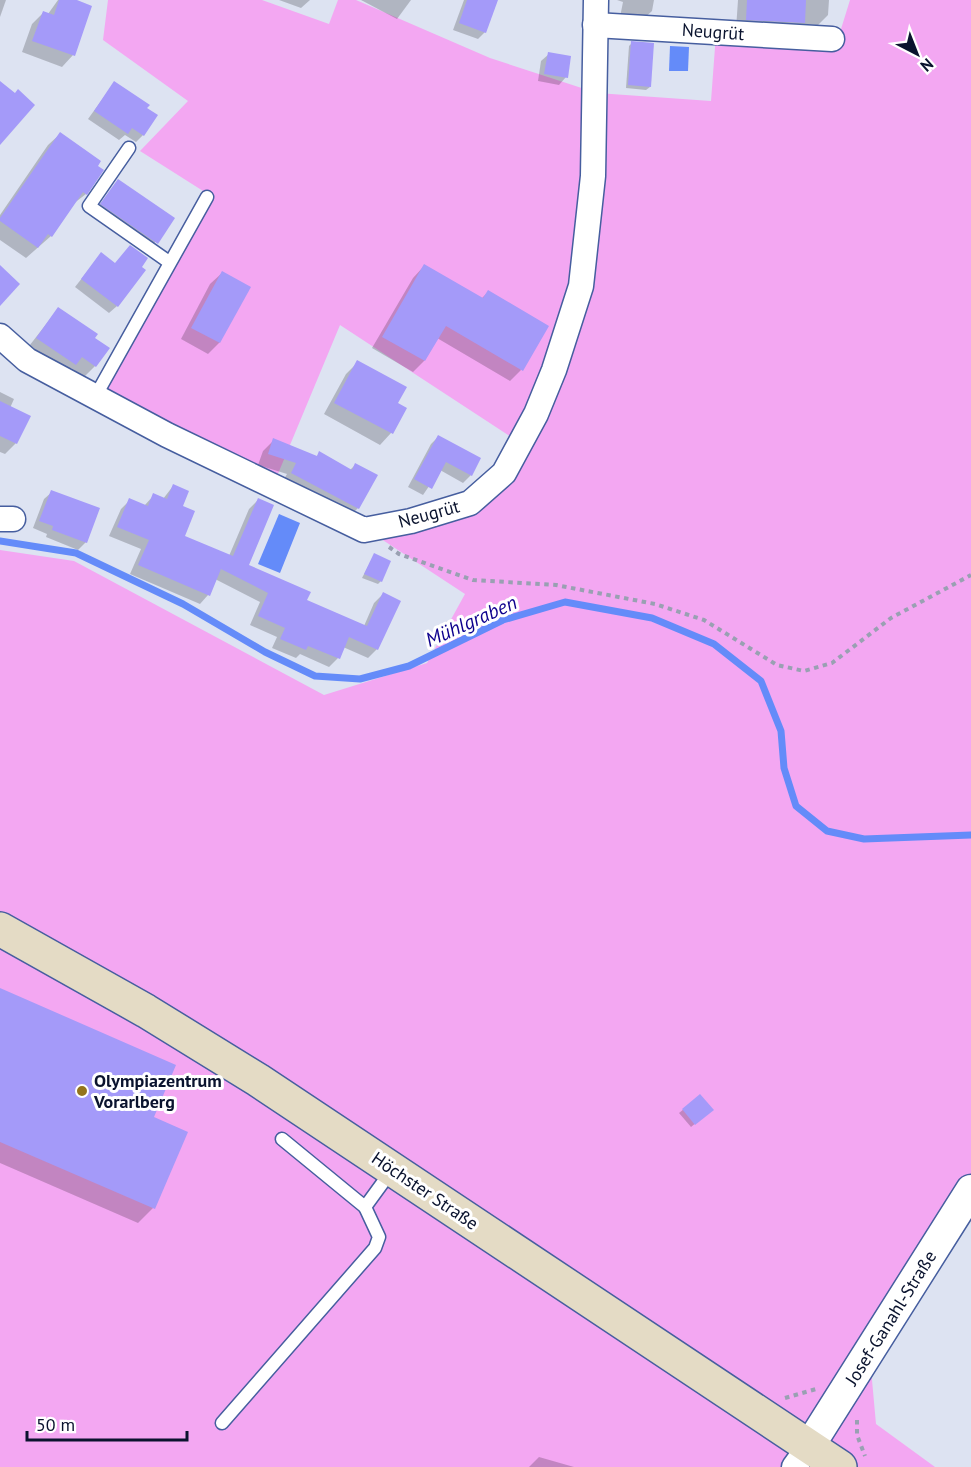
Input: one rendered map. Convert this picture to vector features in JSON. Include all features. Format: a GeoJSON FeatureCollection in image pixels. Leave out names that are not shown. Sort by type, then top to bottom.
{"type":"FeatureCollection","features":[{"type":"Feature","properties":{"kind":"main road","name":"Höchster Straße"},"geometry":{"type":"LineString","coordinates":[[0,929],[196,1041],[393,1170],[802,1456],[840,1467]]}},
{"type":"Feature","properties":{"kind":"street","name":"Neugrüt"},"geometry":{"type":"LineString","coordinates":[[364,530],[411,521],[470,503],[504,473],[536,414],[561,351],[581,286],[593,176],[596,0]]}},
{"type":"Feature","properties":{"kind":"street","name":"Neugrüt"},"geometry":{"type":"LineString","coordinates":[[595,25],[832,39]]}},
{"type":"Feature","properties":{"kind":"street"},"geometry":{"type":"LineString","coordinates":[[0,336],[27,360],[95,397],[167,435],[364,530]]}},
{"type":"Feature","properties":{"kind":"street","name":"Josef-Ganahl-Straße"},"geometry":{"type":"LineString","coordinates":[[802,1456],[971,1190]]}},
{"type":"Feature","properties":{"kind":"lane"},"geometry":{"type":"LineString","coordinates":[[129,148],[89,206],[169,262]]}},
{"type":"Feature","properties":{"kind":"lane"},"geometry":{"type":"LineString","coordinates":[[95,397],[207,197]]}},
{"type":"Feature","properties":{"kind":"lane"},"geometry":{"type":"LineString","coordinates":[[222,1423],[375,1248],[379,1237],[365,1207],[282,1139]]}},
{"type":"Feature","properties":{"kind":"lane"},"geometry":{"type":"LineString","coordinates":[[365,1207],[393,1170]]}},
{"type":"Feature","properties":{"kind":"path"},"geometry":{"type":"LineString","coordinates":[[364,530],[399,554],[473,580],[556,585],[654,604],[704,620],[777,665],[804,671],[832,663],[891,618],[971,575]]}},
{"type":"Feature","properties":{"kind":"shaded area"},"geometry":{"type":"Polygon","coordinates":[[[108,0],[262,0],[329,24],[338,0],[356,0],[490,58],[597,93],[711,101],[716,34],[837,42],[850,0],[971,0],[971,1199],[871,1369],[876,1424],[935,1467],[0,1467],[0,550],[74,561],[324,695],[427,663],[465,594],[369,531],[471,505],[525,446],[340,325],[275,481],[100,393],[211,196],[140,151],[188,101],[103,40],[108,0]]]}},
{"type":"Feature","properties":{"kind":"water"},"geometry":{"type":"Polygon","coordinates":[[[670,46],[689,47],[688,71],[669,71],[670,46]]]}},
{"type":"Feature","properties":{"kind":"water"},"geometry":{"type":"Polygon","coordinates":[[[279,514],[300,523],[280,573],[258,564],[279,514]]]}},
{"type":"Feature","properties":{"kind":"building"},"geometry":{"type":"Polygon","coordinates":[[[59,0],[77,0],[92,6],[75,56],[32,41],[43,11],[54,15],[59,0]]]}},
{"type":"Feature","properties":{"kind":"building"},"geometry":{"type":"Polygon","coordinates":[[[467,0],[498,0],[486,33],[459,23],[467,0]]]}},
{"type":"Feature","properties":{"kind":"building"},"geometry":{"type":"Polygon","coordinates":[[[747,0],[806,0],[805,23],[746,20],[747,0]]]}},
{"type":"Feature","properties":{"kind":"building"},"geometry":{"type":"Polygon","coordinates":[[[631,41],[654,43],[651,87],[628,85],[631,41]]]}},
{"type":"Feature","properties":{"kind":"building"},"geometry":{"type":"Polygon","coordinates":[[[548,52],[571,56],[568,78],[544,74],[548,52]]]}},
{"type":"Feature","properties":{"kind":"building"},"geometry":{"type":"Polygon","coordinates":[[[0,81],[15,93],[18,89],[35,105],[0,145],[0,81]]]}},
{"type":"Feature","properties":{"kind":"building"},"geometry":{"type":"Polygon","coordinates":[[[114,81],[150,105],[147,108],[158,115],[144,136],[132,128],[128,134],[94,111],[114,81]]]}},
{"type":"Feature","properties":{"kind":"building"},"geometry":{"type":"Polygon","coordinates":[[[60,132],[101,161],[98,166],[104,170],[87,195],[83,192],[52,237],[48,234],[38,248],[0,221],[0,218],[60,132]]]}},
{"type":"Feature","properties":{"kind":"building"},"geometry":{"type":"Polygon","coordinates":[[[118,179],[175,218],[158,244],[100,204],[118,179]]]}},
{"type":"Feature","properties":{"kind":"building"},"geometry":{"type":"Polygon","coordinates":[[[130,245],[148,258],[142,267],[146,270],[118,307],[81,279],[101,252],[115,263],[130,245]]]}},
{"type":"Feature","properties":{"kind":"building"},"geometry":{"type":"Polygon","coordinates":[[[424,264],[483,298],[488,290],[549,326],[523,371],[446,326],[425,361],[382,337],[424,264]]]}},
{"type":"Feature","properties":{"kind":"building"},"geometry":{"type":"Polygon","coordinates":[[[0,265],[20,284],[0,306],[0,265]]]}},
{"type":"Feature","properties":{"kind":"building"},"geometry":{"type":"Polygon","coordinates":[[[222,271],[251,287],[220,343],[191,328],[222,271]]]}},
{"type":"Feature","properties":{"kind":"building"},"geometry":{"type":"Polygon","coordinates":[[[58,307],[98,334],[95,338],[110,348],[96,367],[82,357],[76,365],[36,338],[58,307]]]}},
{"type":"Feature","properties":{"kind":"building"},"geometry":{"type":"Polygon","coordinates":[[[357,360],[407,387],[398,403],[407,408],[393,434],[334,403],[357,360]]]}},
{"type":"Feature","properties":{"kind":"building"},"geometry":{"type":"Polygon","coordinates":[[[0,401],[31,416],[17,444],[0,436],[0,401]]]}},
{"type":"Feature","properties":{"kind":"building"},"geometry":{"type":"Polygon","coordinates":[[[438,435],[481,458],[472,476],[446,462],[432,489],[414,479],[438,435]]]}},
{"type":"Feature","properties":{"kind":"building"},"geometry":{"type":"Polygon","coordinates":[[[273,438],[317,456],[319,451],[352,470],[355,463],[378,475],[359,509],[291,473],[296,463],[268,454],[273,438]]]}},
{"type":"Feature","properties":{"kind":"building"},"geometry":{"type":"Polygon","coordinates":[[[173,484],[189,491],[183,506],[195,511],[185,536],[233,556],[258,498],[274,505],[249,565],[311,592],[307,600],[367,626],[383,592],[401,601],[378,650],[349,637],[340,659],[308,646],[306,650],[280,639],[285,628],[258,616],[268,593],[221,569],[210,596],[138,565],[149,540],[117,527],[129,498],[148,506],[153,493],[167,499],[173,484]]]}},
{"type":"Feature","properties":{"kind":"building"},"geometry":{"type":"Polygon","coordinates":[[[51,490],[100,508],[87,543],[52,530],[53,526],[39,521],[51,490]]]}},
{"type":"Feature","properties":{"kind":"building"},"geometry":{"type":"Polygon","coordinates":[[[374,553],[391,561],[382,582],[364,574],[374,553]]]}},
{"type":"Feature","properties":{"kind":"building","name":"Olympiazentrum Vorarlberg"},"geometry":{"type":"Polygon","coordinates":[[[0,988],[176,1065],[154,1117],[188,1132],[155,1209],[0,1142],[0,988]]]}},
{"type":"Feature","properties":{"kind":"building"},"geometry":{"type":"Polygon","coordinates":[[[700,1094],[714,1110],[695,1125],[682,1109],[700,1094]]]}},
{"type":"Feature","properties":{"kind":"waterway","name":"Mühlgraben"},"geometry":{"type":"LineString","coordinates":[[0,541],[76,553],[183,604],[265,652],[315,676],[360,679],[409,666],[503,620],[565,602],[652,618],[714,644],[761,681],[781,731],[784,768],[796,806],[827,831],[864,839],[971,835]]}},
{"type":"Feature","properties":{"kind":"place","name":"Olympiazentrum Vorarlberg"},"geometry":{"type":"Point","coordinates":[82,1091]}}]}
